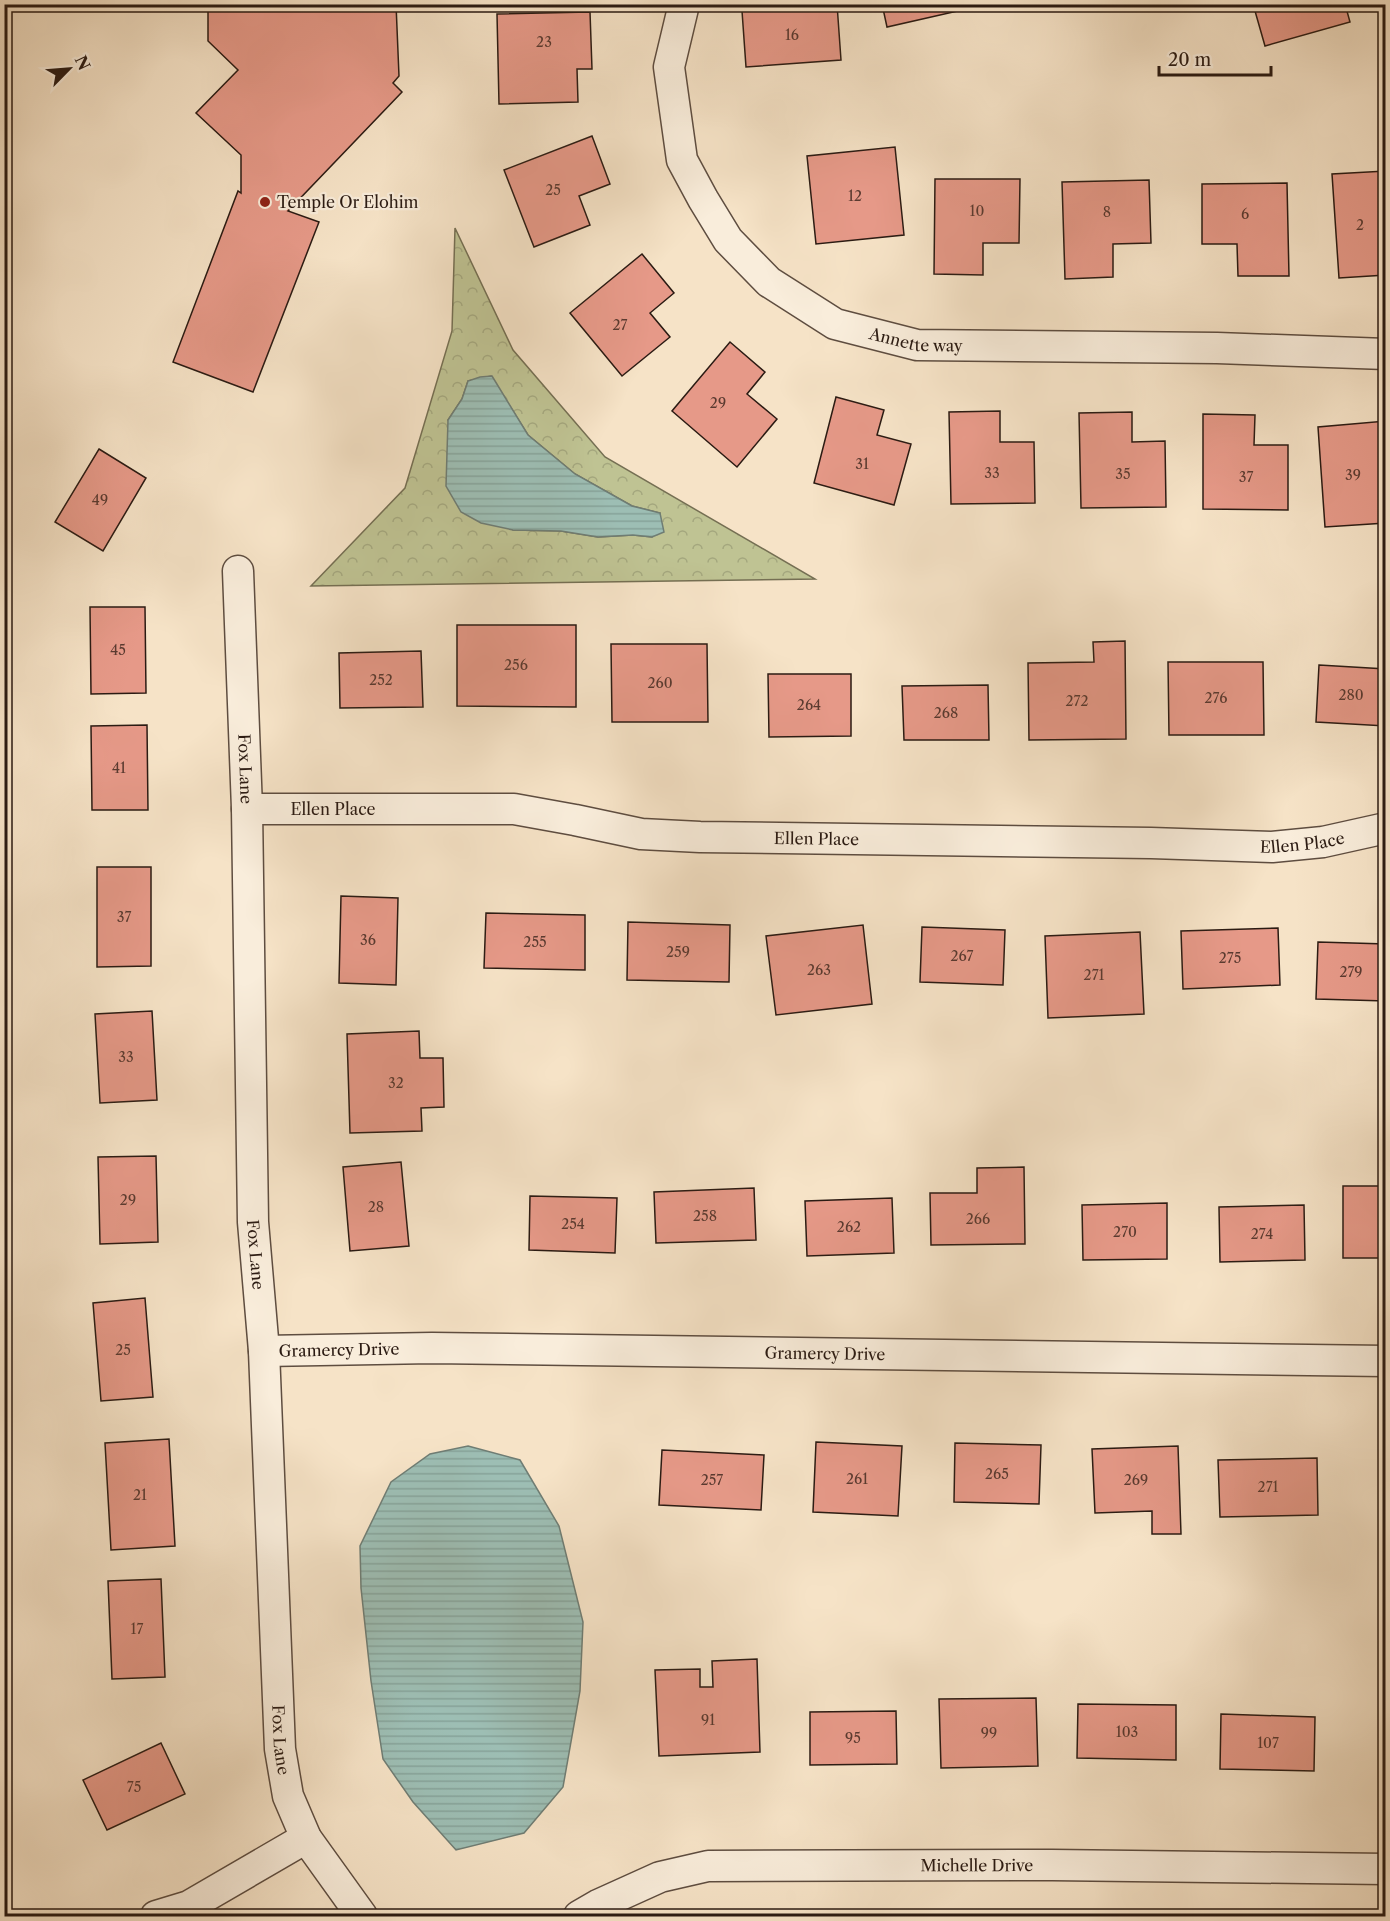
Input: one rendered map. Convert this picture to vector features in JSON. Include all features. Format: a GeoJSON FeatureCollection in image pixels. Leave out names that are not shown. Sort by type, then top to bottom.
{"type":"FeatureCollection","features":[{"type":"Feature","properties":{"kind":"street","name":"Annette way"},"geometry":{"type":"LineString","coordinates":[[684,4],[669,67],[682,159],[702,199],[728,240],[769,282],[835,324],[917,345],[1217,348],[1386,354]]}},
{"type":"Feature","properties":{"kind":"street","name":"Fox Lane"},"geometry":{"type":"LineString","coordinates":[[238,571],[247,809],[253,1222],[264,1351],[280,1749],[288,1796],[306,1838],[362,1917]]}},
{"type":"Feature","properties":{"kind":"street","name":"Ellen Place"},"geometry":{"type":"LineString","coordinates":[[247,809],[514,809],[641,834],[700,837],[1272,847],[1323,842],[1386,828]]}},
{"type":"Feature","properties":{"kind":"street","name":"Gramercy Drive"},"geometry":{"type":"LineString","coordinates":[[264,1351],[432,1348],[1386,1361]]}},
{"type":"Feature","properties":{"kind":"street"},"geometry":{"type":"LineString","coordinates":[[156,1917],[189,1906],[306,1838]]}},
{"type":"Feature","properties":{"kind":"street","name":"Michelle Drive"},"geometry":{"type":"LineString","coordinates":[[579,1917],[598,1905],[660,1877],[708,1866],[1052,1865],[1386,1869]]}},
{"type":"Feature","properties":{"kind":"green space"},"geometry":{"type":"Polygon","coordinates":[[[455,228],[513,350],[605,457],[815,579],[311,586],[405,488],[452,331],[455,228]],[[491,376],[468,381],[462,399],[448,420],[513,530],[561,531],[598,537],[633,535],[652,537],[660,513],[632,506],[575,474],[528,435],[491,376]]]}},
{"type":"Feature","properties":{"kind":"water"},"geometry":{"type":"Polygon","coordinates":[[[492,376],[528,435],[575,474],[632,506],[660,513],[664,532],[652,537],[633,535],[598,537],[561,531],[513,530],[481,523],[461,512],[446,486],[448,420],[462,399],[468,381],[492,376]]]}},
{"type":"Feature","properties":{"kind":"water"},"geometry":{"type":"Polygon","coordinates":[[[468,1446],[520,1460],[559,1526],[583,1622],[580,1691],[563,1787],[524,1833],[456,1850],[413,1802],[383,1759],[371,1681],[361,1588],[360,1546],[391,1482],[430,1454],[468,1446]]]}},
{"type":"Feature","properties":{"kind":"building","name":"Temple Or Elohim"},"geometry":{"type":"Polygon","coordinates":[[[208,4],[396,4],[399,76],[393,83],[402,92],[288,211],[319,222],[253,392],[173,362],[238,191],[241,193],[241,155],[196,113],[238,70],[208,41],[208,4]]]}},
{"type":"Feature","properties":{"kind":"building"},"geometry":{"type":"Polygon","coordinates":[[[776,4],[837,4],[841,60],[746,67],[742,11],[776,8],[776,4]]]}},
{"type":"Feature","properties":{"kind":"building"},"geometry":{"type":"Polygon","coordinates":[[[882,4],[970,4],[971,8],[887,27],[882,4]]]}},
{"type":"Feature","properties":{"kind":"building"},"geometry":{"type":"Polygon","coordinates":[[[1253,4],[1345,4],[1350,22],[1265,46],[1253,4]]]}},
{"type":"Feature","properties":{"kind":"building"},"geometry":{"type":"Polygon","coordinates":[[[590,12],[592,69],[577,69],[578,102],[499,104],[497,14],[590,12]]]}},
{"type":"Feature","properties":{"kind":"building"},"geometry":{"type":"Polygon","coordinates":[[[592,136],[610,184],[579,196],[590,225],[534,247],[504,170],[592,136]]]}},
{"type":"Feature","properties":{"kind":"building"},"geometry":{"type":"Polygon","coordinates":[[[895,147],[904,235],[816,244],[807,156],[895,147]]]}},
{"type":"Feature","properties":{"kind":"building"},"geometry":{"type":"Polygon","coordinates":[[[1386,171],[1386,275],[1339,278],[1332,174],[1386,171]]]}},
{"type":"Feature","properties":{"kind":"building"},"geometry":{"type":"Polygon","coordinates":[[[935,179],[1020,179],[1019,243],[983,243],[983,275],[934,274],[935,179]]]}},
{"type":"Feature","properties":{"kind":"building"},"geometry":{"type":"Polygon","coordinates":[[[1149,180],[1151,243],[1113,244],[1113,277],[1065,279],[1062,182],[1149,180]]]}},
{"type":"Feature","properties":{"kind":"building"},"geometry":{"type":"Polygon","coordinates":[[[1287,183],[1289,276],[1238,276],[1237,244],[1202,244],[1202,184],[1287,183]]]}},
{"type":"Feature","properties":{"kind":"building"},"geometry":{"type":"Polygon","coordinates":[[[642,254],[674,293],[650,313],[670,337],[622,376],[570,313],[642,254]]]}},
{"type":"Feature","properties":{"kind":"building"},"geometry":{"type":"Polygon","coordinates":[[[730,342],[765,372],[747,394],[777,419],[737,467],[672,411],[730,342]]]}},
{"type":"Feature","properties":{"kind":"building"},"geometry":{"type":"Polygon","coordinates":[[[836,397],[884,410],[877,435],[911,444],[894,505],[814,483],[836,397]]]}},
{"type":"Feature","properties":{"kind":"building"},"geometry":{"type":"Polygon","coordinates":[[[1000,411],[1000,442],[1034,442],[1035,503],[951,504],[949,412],[1000,411]]]}},
{"type":"Feature","properties":{"kind":"building"},"geometry":{"type":"Polygon","coordinates":[[[1132,412],[1132,442],[1165,441],[1166,507],[1081,508],[1079,413],[1132,412]]]}},
{"type":"Feature","properties":{"kind":"building"},"geometry":{"type":"Polygon","coordinates":[[[1203,414],[1255,415],[1254,445],[1288,445],[1288,510],[1203,509],[1203,414]]]}},
{"type":"Feature","properties":{"kind":"building"},"geometry":{"type":"Polygon","coordinates":[[[1386,421],[1386,523],[1325,527],[1318,427],[1386,421]]]}},
{"type":"Feature","properties":{"kind":"building"},"geometry":{"type":"Polygon","coordinates":[[[99,449],[146,478],[103,551],[55,522],[99,449]]]}},
{"type":"Feature","properties":{"kind":"building"},"geometry":{"type":"Polygon","coordinates":[[[90,607],[145,607],[146,693],[91,694],[90,607]]]}},
{"type":"Feature","properties":{"kind":"building"},"geometry":{"type":"Polygon","coordinates":[[[457,625],[576,625],[576,707],[457,706],[457,625]]]}},
{"type":"Feature","properties":{"kind":"building"},"geometry":{"type":"Polygon","coordinates":[[[1125,641],[1126,739],[1029,740],[1028,663],[1094,662],[1093,642],[1125,641]]]}},
{"type":"Feature","properties":{"kind":"building"},"geometry":{"type":"Polygon","coordinates":[[[611,644],[707,644],[708,722],[612,722],[611,644]]]}},
{"type":"Feature","properties":{"kind":"building"},"geometry":{"type":"Polygon","coordinates":[[[421,651],[423,707],[340,708],[339,653],[421,651]]]}},
{"type":"Feature","properties":{"kind":"building"},"geometry":{"type":"Polygon","coordinates":[[[1168,662],[1263,662],[1264,735],[1169,735],[1168,662]]]}},
{"type":"Feature","properties":{"kind":"building"},"geometry":{"type":"Polygon","coordinates":[[[1319,665],[1386,669],[1386,726],[1316,722],[1319,665]]]}},
{"type":"Feature","properties":{"kind":"building"},"geometry":{"type":"Polygon","coordinates":[[[768,674],[851,674],[851,736],[769,737],[768,674]]]}},
{"type":"Feature","properties":{"kind":"building"},"geometry":{"type":"Polygon","coordinates":[[[988,685],[989,740],[904,740],[902,686],[988,685]]]}},
{"type":"Feature","properties":{"kind":"building"},"geometry":{"type":"Polygon","coordinates":[[[147,725],[148,810],[92,810],[91,726],[147,725]]]}},
{"type":"Feature","properties":{"kind":"building"},"geometry":{"type":"Polygon","coordinates":[[[97,867],[151,867],[151,966],[97,967],[97,867]]]}},
{"type":"Feature","properties":{"kind":"building"},"geometry":{"type":"Polygon","coordinates":[[[341,896],[398,898],[396,985],[339,983],[341,896]]]}},
{"type":"Feature","properties":{"kind":"building"},"geometry":{"type":"Polygon","coordinates":[[[486,913],[585,915],[585,970],[484,968],[486,913]]]}},
{"type":"Feature","properties":{"kind":"building"},"geometry":{"type":"Polygon","coordinates":[[[628,922],[730,925],[729,982],[627,980],[628,922]]]}},
{"type":"Feature","properties":{"kind":"building"},"geometry":{"type":"Polygon","coordinates":[[[863,925],[872,1004],[776,1015],[766,936],[863,925]]]}},
{"type":"Feature","properties":{"kind":"building"},"geometry":{"type":"Polygon","coordinates":[[[922,927],[1005,930],[1003,985],[920,982],[922,927]]]}},
{"type":"Feature","properties":{"kind":"building"},"geometry":{"type":"Polygon","coordinates":[[[1278,928],[1280,985],[1183,989],[1181,931],[1278,928]]]}},
{"type":"Feature","properties":{"kind":"building"},"geometry":{"type":"Polygon","coordinates":[[[1140,932],[1144,1014],[1048,1018],[1045,936],[1140,932]]]}},
{"type":"Feature","properties":{"kind":"building"},"geometry":{"type":"Polygon","coordinates":[[[1318,942],[1386,944],[1386,1001],[1316,999],[1318,942]]]}},
{"type":"Feature","properties":{"kind":"building"},"geometry":{"type":"Polygon","coordinates":[[[152,1011],[157,1100],[100,1103],[95,1014],[152,1011]]]}},
{"type":"Feature","properties":{"kind":"building"},"geometry":{"type":"Polygon","coordinates":[[[419,1031],[420,1058],[443,1058],[444,1107],[421,1108],[422,1131],[350,1133],[347,1034],[419,1031]]]}},
{"type":"Feature","properties":{"kind":"building"},"geometry":{"type":"Polygon","coordinates":[[[156,1156],[158,1242],[100,1244],[98,1157],[156,1156]]]}},
{"type":"Feature","properties":{"kind":"building"},"geometry":{"type":"Polygon","coordinates":[[[401,1162],[409,1246],[350,1251],[343,1167],[401,1162]]]}},
{"type":"Feature","properties":{"kind":"building"},"geometry":{"type":"Polygon","coordinates":[[[1024,1167],[1025,1244],[931,1245],[930,1193],[977,1193],[977,1168],[1024,1167]]]}},
{"type":"Feature","properties":{"kind":"building"},"geometry":{"type":"Polygon","coordinates":[[[1343,1186],[1386,1186],[1386,1258],[1343,1258],[1343,1186]]]}},
{"type":"Feature","properties":{"kind":"building"},"geometry":{"type":"Polygon","coordinates":[[[754,1188],[756,1240],[656,1243],[654,1192],[754,1188]]]}},
{"type":"Feature","properties":{"kind":"building"},"geometry":{"type":"Polygon","coordinates":[[[530,1196],[617,1198],[615,1253],[529,1250],[530,1196]]]}},
{"type":"Feature","properties":{"kind":"building"},"geometry":{"type":"Polygon","coordinates":[[[892,1198],[894,1253],[807,1256],[805,1201],[892,1198]]]}},
{"type":"Feature","properties":{"kind":"building"},"geometry":{"type":"Polygon","coordinates":[[[1167,1203],[1167,1259],[1083,1260],[1082,1205],[1167,1203]]]}},
{"type":"Feature","properties":{"kind":"building"},"geometry":{"type":"Polygon","coordinates":[[[1304,1205],[1305,1260],[1220,1262],[1219,1207],[1304,1205]]]}},
{"type":"Feature","properties":{"kind":"building"},"geometry":{"type":"Polygon","coordinates":[[[145,1298],[153,1397],[101,1401],[93,1303],[145,1298]]]}},
{"type":"Feature","properties":{"kind":"building"},"geometry":{"type":"Polygon","coordinates":[[[169,1439],[175,1546],[111,1550],[105,1443],[169,1439]]]}},
{"type":"Feature","properties":{"kind":"building"},"geometry":{"type":"Polygon","coordinates":[[[816,1442],[902,1446],[898,1516],[813,1512],[816,1442]]]}},
{"type":"Feature","properties":{"kind":"building"},"geometry":{"type":"Polygon","coordinates":[[[955,1443],[1041,1445],[1039,1504],[954,1502],[955,1443]]]}},
{"type":"Feature","properties":{"kind":"building"},"geometry":{"type":"Polygon","coordinates":[[[1178,1446],[1181,1534],[1152,1534],[1152,1511],[1095,1513],[1092,1449],[1178,1446]]]}},
{"type":"Feature","properties":{"kind":"building"},"geometry":{"type":"Polygon","coordinates":[[[662,1450],[764,1455],[761,1510],[659,1505],[662,1450]]]}},
{"type":"Feature","properties":{"kind":"building"},"geometry":{"type":"Polygon","coordinates":[[[1317,1458],[1318,1515],[1220,1517],[1218,1460],[1317,1458]]]}},
{"type":"Feature","properties":{"kind":"building"},"geometry":{"type":"Polygon","coordinates":[[[161,1579],[165,1677],[112,1679],[108,1581],[161,1579]]]}},
{"type":"Feature","properties":{"kind":"building"},"geometry":{"type":"Polygon","coordinates":[[[757,1659],[760,1752],[659,1756],[655,1670],[700,1669],[700,1687],[713,1687],[712,1661],[757,1659]]]}},
{"type":"Feature","properties":{"kind":"building"},"geometry":{"type":"Polygon","coordinates":[[[1036,1698],[1038,1766],[941,1768],[939,1699],[1036,1698]]]}},
{"type":"Feature","properties":{"kind":"building"},"geometry":{"type":"Polygon","coordinates":[[[1078,1704],[1176,1705],[1176,1760],[1077,1758],[1078,1704]]]}},
{"type":"Feature","properties":{"kind":"building"},"geometry":{"type":"Polygon","coordinates":[[[896,1711],[897,1764],[810,1765],[810,1712],[896,1711]]]}},
{"type":"Feature","properties":{"kind":"building"},"geometry":{"type":"Polygon","coordinates":[[[1221,1714],[1315,1717],[1314,1771],[1220,1769],[1221,1714]]]}},
{"type":"Feature","properties":{"kind":"building"},"geometry":{"type":"Polygon","coordinates":[[[161,1743],[185,1794],[107,1830],[83,1780],[161,1743]]]}},
{"type":"Feature","properties":{"kind":"place","name":"Temple Or Elohim"},"geometry":{"type":"Point","coordinates":[265,202]}}]}
